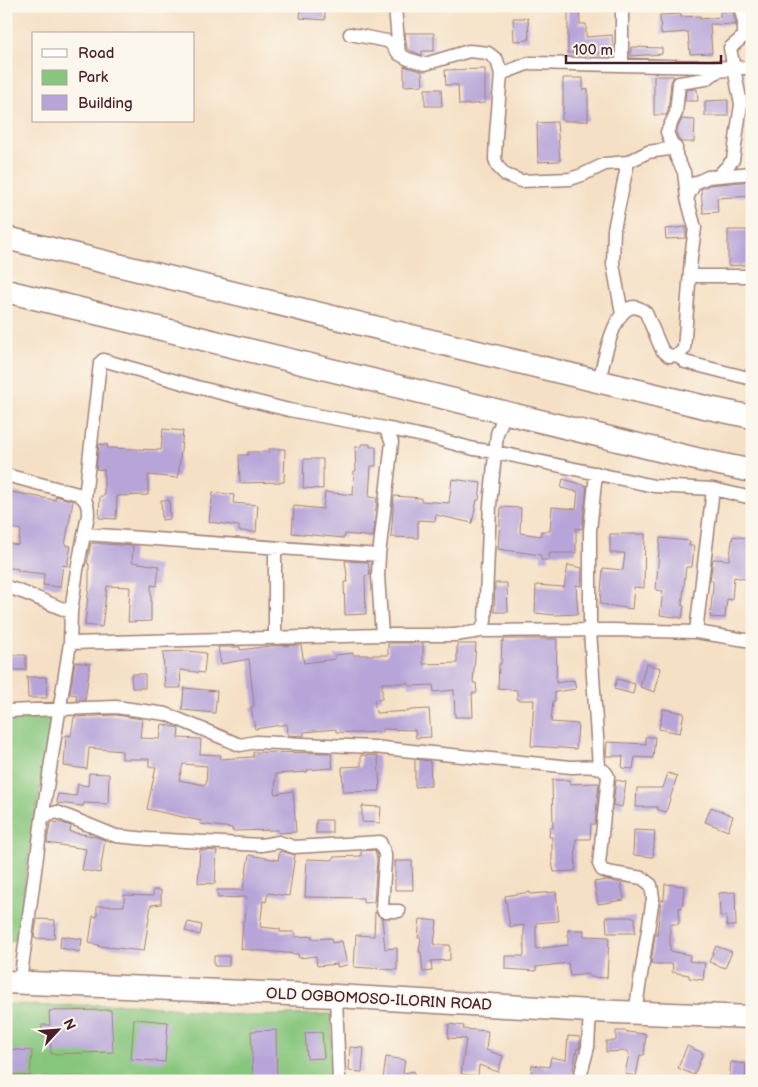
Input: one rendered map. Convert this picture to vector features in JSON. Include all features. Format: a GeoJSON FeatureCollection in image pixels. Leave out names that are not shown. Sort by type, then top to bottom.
{"type":"FeatureCollection","features":[{"type":"Feature","properties":{"kind":"highway"},"geometry":{"type":"LineString","coordinates":[[6,238],[599,382],[752,417]]}},
{"type":"Feature","properties":{"kind":"highway"},"geometry":{"type":"LineString","coordinates":[[6,291],[696,460],[752,471]]}},
{"type":"Feature","properties":{"kind":"highway","name":"OLD OGBOMOSO-ILORIN ROAD"},"geometry":{"type":"LineString","coordinates":[[13,982],[336,996],[590,1011],[752,1017]]}},
{"type":"Feature","properties":{"kind":"street"},"geometry":{"type":"LineString","coordinates":[[395,6],[399,54]]}},
{"type":"Feature","properties":{"kind":"street"},"geometry":{"type":"LineString","coordinates":[[622,6],[622,64]]}},
{"type":"Feature","properties":{"kind":"street"},"geometry":{"type":"LineString","coordinates":[[718,176],[733,160],[741,104],[730,48],[744,36],[744,22],[740,6]]}},
{"type":"Feature","properties":{"kind":"street"},"geometry":{"type":"LineString","coordinates":[[350,34],[387,41],[399,54],[408,60],[424,64],[469,51],[488,53],[497,60],[501,74],[495,159],[498,167],[506,175],[521,180],[570,179],[605,164],[628,162],[648,152],[676,148]]}},
{"type":"Feature","properties":{"kind":"street"},"geometry":{"type":"LineString","coordinates":[[501,74],[530,63],[622,64],[735,69]]}},
{"type":"Feature","properties":{"kind":"street"},"geometry":{"type":"LineString","coordinates":[[599,382],[612,330],[622,314],[632,307],[641,308],[646,313],[662,350],[669,356],[678,355],[684,349],[695,228],[687,198],[684,172],[676,156],[676,148],[667,132],[676,113],[678,83],[706,79],[718,71],[752,68]]}},
{"type":"Feature","properties":{"kind":"street"},"geometry":{"type":"LineString","coordinates":[[622,314],[614,264],[614,229],[628,162]]}},
{"type":"Feature","properties":{"kind":"street"},"geometry":{"type":"LineString","coordinates":[[687,198],[695,183],[718,176],[752,173]]}},
{"type":"Feature","properties":{"kind":"street"},"geometry":{"type":"LineString","coordinates":[[690,276],[752,276]]}},
{"type":"Feature","properties":{"kind":"street"},"geometry":{"type":"LineString","coordinates":[[678,355],[686,362],[752,379]]}},
{"type":"Feature","properties":{"kind":"street"},"geometry":{"type":"LineString","coordinates":[[13,982],[42,819],[70,643],[71,612],[88,515],[88,506],[85,498],[102,360],[197,387],[289,410],[404,432],[474,450],[496,452],[654,486],[713,489],[752,498]]}},
{"type":"Feature","properties":{"kind":"street"},"geometry":{"type":"LineString","coordinates":[[481,631],[485,622],[490,505],[497,434],[505,413]]}},
{"type":"Feature","properties":{"kind":"street"},"geometry":{"type":"LineString","coordinates":[[382,634],[378,576],[379,555],[392,442],[385,428]]}},
{"type":"Feature","properties":{"kind":"street"},"geometry":{"type":"LineString","coordinates":[[392,442],[404,432]]}},
{"type":"Feature","properties":{"kind":"street"},"geometry":{"type":"LineString","coordinates":[[596,473],[590,532],[590,630],[600,767]]}},
{"type":"Feature","properties":{"kind":"street"},"geometry":{"type":"LineString","coordinates":[[6,475],[78,494],[85,498]]}},
{"type":"Feature","properties":{"kind":"street"},"geometry":{"type":"LineString","coordinates":[[696,632],[713,489]]}},
{"type":"Feature","properties":{"kind":"street"},"geometry":{"type":"LineString","coordinates":[[85,534],[379,555]]}},
{"type":"Feature","properties":{"kind":"street"},"geometry":{"type":"LineString","coordinates":[[275,549],[275,638]]}},
{"type":"Feature","properties":{"kind":"street"},"geometry":{"type":"LineString","coordinates":[[6,587],[25,592],[46,603],[71,612]]}},
{"type":"Feature","properties":{"kind":"street"},"geometry":{"type":"LineString","coordinates":[[70,643],[382,634],[455,635],[481,631],[590,630],[696,632],[752,641]]}},
{"type":"Feature","properties":{"kind":"street"},"geometry":{"type":"LineString","coordinates":[[6,711],[116,707],[166,714],[240,745],[256,742],[373,747],[571,767],[600,767],[605,770],[608,776],[599,864],[602,870],[607,872],[642,878],[651,885],[654,898],[635,1013]]}},
{"type":"Feature","properties":{"kind":"street"},"geometry":{"type":"LineString","coordinates":[[42,819],[57,812],[106,833],[148,840],[261,846],[279,842],[294,847],[380,842],[385,854],[382,907],[384,911],[400,911]]}},
{"type":"Feature","properties":{"kind":"street"},"geometry":{"type":"LineString","coordinates":[[336,996],[339,1081]]}},
{"type":"Feature","properties":{"kind":"street"},"geometry":{"type":"LineString","coordinates":[[579,1081],[588,1047],[590,1011]]}},
{"type":"Feature","properties":{"kind":"green space"},"geometry":{"type":"Polygon","coordinates":[[[45,713],[52,717],[26,872],[21,940],[6,941],[6,715],[45,713]]]}},
{"type":"Feature","properties":{"kind":"green space"},"geometry":{"type":"Polygon","coordinates":[[[6,1004],[52,1006],[128,1004],[249,1016],[331,1014],[333,1081],[6,1081],[6,1004]]]}},
{"type":"Feature","properties":{"kind":"building"},"geometry":{"type":"Polygon","coordinates":[[[301,6],[325,6],[325,20],[300,18],[301,6]]]}},
{"type":"Feature","properties":{"kind":"building"},"geometry":{"type":"Polygon","coordinates":[[[568,6],[579,6],[580,24],[586,24],[586,37],[612,35],[613,53],[568,53],[568,6]]]}},
{"type":"Feature","properties":{"kind":"building"},"geometry":{"type":"Polygon","coordinates":[[[720,12],[733,12],[736,25],[710,24],[712,53],[690,54],[688,32],[661,34],[660,15],[700,16],[700,19],[720,17],[720,12]]]}},
{"type":"Feature","properties":{"kind":"building"},"geometry":{"type":"Polygon","coordinates":[[[513,18],[528,18],[529,40],[514,41],[513,18]]]}},
{"type":"Feature","properties":{"kind":"building"},"geometry":{"type":"Polygon","coordinates":[[[405,33],[434,33],[434,51],[422,51],[422,55],[407,49],[405,33]]]}},
{"type":"Feature","properties":{"kind":"building"},"geometry":{"type":"Polygon","coordinates":[[[631,47],[662,48],[662,54],[631,56],[631,47]]]}},
{"type":"Feature","properties":{"kind":"building"},"geometry":{"type":"Polygon","coordinates":[[[404,66],[422,72],[423,85],[404,86],[404,66]]]}},
{"type":"Feature","properties":{"kind":"building"},"geometry":{"type":"Polygon","coordinates":[[[485,69],[485,103],[459,105],[458,85],[446,85],[445,70],[485,69]]]}},
{"type":"Feature","properties":{"kind":"building"},"geometry":{"type":"Polygon","coordinates":[[[654,76],[674,76],[671,82],[666,115],[654,115],[654,76]]]}},
{"type":"Feature","properties":{"kind":"building"},"geometry":{"type":"Polygon","coordinates":[[[563,78],[583,78],[583,90],[588,89],[588,121],[562,121],[563,78]]]}},
{"type":"Feature","properties":{"kind":"building"},"geometry":{"type":"Polygon","coordinates":[[[425,89],[441,89],[442,106],[425,106],[425,89]]]}},
{"type":"Feature","properties":{"kind":"building"},"geometry":{"type":"Polygon","coordinates":[[[697,89],[698,101],[685,101],[686,90],[697,89]]]}},
{"type":"Feature","properties":{"kind":"building"},"geometry":{"type":"Polygon","coordinates":[[[728,100],[728,116],[705,116],[705,101],[728,100]]]}},
{"type":"Feature","properties":{"kind":"building"},"geometry":{"type":"Polygon","coordinates":[[[682,119],[695,120],[694,142],[681,142],[678,138],[676,131],[682,119]]]}},
{"type":"Feature","properties":{"kind":"building"},"geometry":{"type":"Polygon","coordinates":[[[557,122],[560,161],[538,162],[537,123],[557,122]]]}},
{"type":"Feature","properties":{"kind":"building"},"geometry":{"type":"Polygon","coordinates":[[[752,181],[752,196],[717,198],[718,212],[703,213],[701,189],[710,185],[752,181]]]}},
{"type":"Feature","properties":{"kind":"building"},"geometry":{"type":"Polygon","coordinates":[[[686,227],[686,238],[666,239],[665,229],[686,227]]]}},
{"type":"Feature","properties":{"kind":"building"},"geometry":{"type":"Polygon","coordinates":[[[728,230],[752,230],[752,263],[728,266],[728,230]]]}},
{"type":"Feature","properties":{"kind":"building"},"geometry":{"type":"Polygon","coordinates":[[[163,429],[183,431],[178,478],[148,475],[148,495],[117,496],[116,519],[99,518],[100,496],[104,496],[104,470],[96,469],[99,444],[108,445],[107,448],[161,450],[163,429]]]}},
{"type":"Feature","properties":{"kind":"building"},"geometry":{"type":"Polygon","coordinates":[[[361,444],[370,444],[370,447],[376,447],[376,466],[371,466],[369,497],[377,498],[373,537],[345,534],[344,538],[292,533],[294,506],[323,509],[325,492],[353,495],[354,471],[356,471],[355,447],[361,447],[361,444]]]}},
{"type":"Feature","properties":{"kind":"building"},"geometry":{"type":"Polygon","coordinates":[[[269,449],[285,449],[284,482],[240,483],[239,455],[248,455],[248,452],[269,452],[269,449]]]}},
{"type":"Feature","properties":{"kind":"building"},"geometry":{"type":"Polygon","coordinates":[[[304,459],[323,459],[323,489],[303,488],[304,459]]]}},
{"type":"Feature","properties":{"kind":"building"},"geometry":{"type":"Polygon","coordinates":[[[452,479],[481,483],[479,500],[477,500],[472,523],[436,515],[435,521],[418,520],[418,538],[391,537],[394,496],[421,498],[421,501],[449,503],[452,479]]]}},
{"type":"Feature","properties":{"kind":"building"},"geometry":{"type":"Polygon","coordinates":[[[563,479],[587,486],[582,529],[576,528],[576,553],[549,553],[549,560],[541,560],[541,555],[498,549],[501,507],[521,508],[520,533],[541,536],[541,531],[550,531],[552,507],[576,509],[578,492],[561,488],[563,479]]]}},
{"type":"Feature","properties":{"kind":"building"},"geometry":{"type":"Polygon","coordinates":[[[6,491],[55,500],[56,496],[73,501],[65,545],[71,546],[67,566],[63,565],[60,587],[43,585],[44,574],[18,571],[18,569],[6,567],[6,543],[18,545],[21,530],[6,527],[6,491]]]}},
{"type":"Feature","properties":{"kind":"building"},"geometry":{"type":"Polygon","coordinates":[[[213,492],[234,495],[233,503],[258,505],[256,532],[239,531],[239,526],[209,522],[213,492]]]}},
{"type":"Feature","properties":{"kind":"building"},"geometry":{"type":"Polygon","coordinates":[[[161,500],[169,500],[170,519],[162,520],[161,500]]]}},
{"type":"Feature","properties":{"kind":"building"},"geometry":{"type":"Polygon","coordinates":[[[610,534],[645,534],[644,588],[634,587],[632,609],[600,604],[603,568],[623,570],[625,553],[610,553],[610,534]]]}},
{"type":"Feature","properties":{"kind":"building"},"geometry":{"type":"Polygon","coordinates":[[[733,536],[752,539],[749,566],[752,566],[750,580],[734,577],[732,600],[727,599],[725,618],[710,617],[713,581],[710,580],[713,559],[729,560],[733,536]]]}},
{"type":"Feature","properties":{"kind":"building"},"geometry":{"type":"Polygon","coordinates":[[[660,538],[690,541],[689,546],[694,546],[692,567],[686,567],[682,618],[660,615],[663,591],[656,590],[660,538]]]}},
{"type":"Feature","properties":{"kind":"building"},"geometry":{"type":"Polygon","coordinates":[[[91,543],[133,546],[132,562],[159,566],[157,586],[151,585],[151,621],[128,622],[130,587],[107,586],[102,627],[85,625],[89,585],[89,564],[87,564],[91,543]]]}},
{"type":"Feature","properties":{"kind":"building"},"geometry":{"type":"Polygon","coordinates":[[[345,561],[368,562],[370,575],[365,576],[366,614],[345,615],[344,582],[348,582],[345,561]]]}},
{"type":"Feature","properties":{"kind":"building"},"geometry":{"type":"Polygon","coordinates":[[[568,565],[582,568],[581,586],[576,585],[578,614],[555,615],[535,613],[536,585],[564,587],[568,565]]]}},
{"type":"Feature","properties":{"kind":"building"},"geometry":{"type":"Polygon","coordinates":[[[495,583],[507,583],[508,612],[494,612],[495,583]]]}},
{"type":"Feature","properties":{"kind":"building"},"geometry":{"type":"Polygon","coordinates":[[[504,639],[557,639],[556,683],[574,680],[576,689],[555,692],[551,722],[578,724],[576,749],[531,746],[534,700],[517,700],[517,690],[498,688],[499,664],[501,664],[502,641],[504,639]]]}},
{"type":"Feature","properties":{"kind":"building"},"geometry":{"type":"Polygon","coordinates":[[[388,643],[423,643],[423,664],[457,663],[457,644],[476,644],[473,683],[476,683],[477,693],[472,693],[473,717],[455,717],[454,690],[434,692],[433,685],[409,686],[409,683],[382,683],[382,699],[374,700],[376,713],[429,709],[431,737],[416,738],[415,730],[382,729],[382,732],[336,732],[336,729],[304,732],[304,736],[288,735],[287,724],[255,729],[251,707],[254,706],[249,659],[221,664],[218,647],[240,647],[240,650],[270,646],[301,645],[304,663],[335,659],[335,655],[353,653],[353,655],[388,655],[388,643]]]}},
{"type":"Feature","properties":{"kind":"building"},"geometry":{"type":"Polygon","coordinates":[[[188,651],[206,653],[204,673],[180,670],[181,688],[165,688],[163,652],[188,651]]]}},
{"type":"Feature","properties":{"kind":"building"},"geometry":{"type":"Polygon","coordinates":[[[6,655],[26,655],[26,670],[6,670],[6,655]]]}},
{"type":"Feature","properties":{"kind":"building"},"geometry":{"type":"Polygon","coordinates":[[[75,662],[90,664],[85,700],[76,700],[77,695],[70,694],[75,662]]]}},
{"type":"Feature","properties":{"kind":"building"},"geometry":{"type":"Polygon","coordinates":[[[646,664],[661,668],[655,692],[640,687],[646,664]]]}},
{"type":"Feature","properties":{"kind":"building"},"geometry":{"type":"Polygon","coordinates":[[[131,674],[145,674],[145,688],[132,688],[131,674]]]}},
{"type":"Feature","properties":{"kind":"building"},"geometry":{"type":"Polygon","coordinates":[[[27,677],[46,677],[47,698],[28,698],[27,677]]]}},
{"type":"Feature","properties":{"kind":"building"},"geometry":{"type":"Polygon","coordinates":[[[617,679],[635,684],[633,694],[614,689],[617,679]]]}},
{"type":"Feature","properties":{"kind":"building"},"geometry":{"type":"Polygon","coordinates":[[[184,688],[217,691],[215,713],[182,710],[184,688]]]}},
{"type":"Feature","properties":{"kind":"building"},"geometry":{"type":"Polygon","coordinates":[[[663,709],[684,713],[680,733],[659,729],[663,709]]]}},
{"type":"Feature","properties":{"kind":"building"},"geometry":{"type":"Polygon","coordinates":[[[116,715],[142,719],[140,738],[160,739],[162,724],[179,728],[178,738],[201,739],[200,754],[221,755],[220,759],[253,757],[253,752],[331,753],[333,768],[276,774],[275,794],[293,791],[296,832],[278,833],[278,830],[232,831],[232,828],[200,824],[201,821],[147,809],[156,767],[149,767],[149,759],[122,759],[122,751],[89,748],[87,769],[64,766],[66,735],[71,736],[74,717],[116,715]],[[183,764],[179,780],[205,785],[207,766],[183,764]]]}},
{"type":"Feature","properties":{"kind":"building"},"geometry":{"type":"Polygon","coordinates":[[[645,737],[655,737],[653,758],[635,757],[633,769],[622,768],[623,756],[606,756],[607,742],[646,744],[645,737]]]}},
{"type":"Feature","properties":{"kind":"building"},"geometry":{"type":"Polygon","coordinates":[[[361,755],[378,756],[380,791],[343,792],[342,767],[361,766],[361,755]]]}},
{"type":"Feature","properties":{"kind":"building"},"geometry":{"type":"Polygon","coordinates":[[[415,759],[430,761],[431,786],[415,787],[415,759]]]}},
{"type":"Feature","properties":{"kind":"building"},"geometry":{"type":"Polygon","coordinates":[[[89,773],[109,774],[108,804],[84,803],[83,806],[57,803],[58,794],[76,796],[78,784],[88,786],[89,773]]]}},
{"type":"Feature","properties":{"kind":"building"},"geometry":{"type":"Polygon","coordinates":[[[668,773],[677,776],[666,812],[657,809],[658,807],[636,807],[637,788],[663,788],[668,773]]]}},
{"type":"Feature","properties":{"kind":"building"},"geometry":{"type":"Polygon","coordinates":[[[552,780],[570,780],[570,784],[599,783],[595,824],[591,824],[590,839],[576,839],[575,871],[554,872],[552,837],[549,837],[550,827],[553,828],[552,780]]]}},
{"type":"Feature","properties":{"kind":"building"},"geometry":{"type":"Polygon","coordinates":[[[616,780],[626,782],[622,807],[613,805],[616,780]]]}},
{"type":"Feature","properties":{"kind":"building"},"geometry":{"type":"Polygon","coordinates":[[[362,806],[381,807],[380,823],[362,822],[362,806]]]}},
{"type":"Feature","properties":{"kind":"building"},"geometry":{"type":"Polygon","coordinates":[[[711,807],[733,816],[728,831],[705,822],[711,807]]]}},
{"type":"Feature","properties":{"kind":"building"},"geometry":{"type":"Polygon","coordinates":[[[316,820],[332,820],[332,833],[316,833],[316,820]]]}},
{"type":"Feature","properties":{"kind":"building"},"geometry":{"type":"Polygon","coordinates":[[[53,822],[71,826],[70,832],[105,840],[100,873],[82,870],[86,849],[47,843],[50,824],[53,822]]]}},
{"type":"Feature","properties":{"kind":"building"},"geometry":{"type":"Polygon","coordinates":[[[634,830],[655,831],[653,857],[633,855],[634,830]]]}},
{"type":"Feature","properties":{"kind":"building"},"geometry":{"type":"Polygon","coordinates":[[[200,850],[217,851],[215,884],[198,883],[200,850]]]}},
{"type":"Feature","properties":{"kind":"building"},"geometry":{"type":"Polygon","coordinates":[[[375,850],[377,860],[374,902],[363,903],[363,898],[305,897],[307,859],[333,860],[333,857],[361,856],[361,851],[375,850]]]}},
{"type":"Feature","properties":{"kind":"building"},"geometry":{"type":"Polygon","coordinates":[[[280,851],[295,855],[289,896],[268,893],[266,902],[263,901],[260,927],[280,929],[280,932],[295,932],[295,937],[312,936],[312,939],[331,938],[332,943],[342,941],[347,965],[337,967],[337,964],[317,966],[316,956],[299,958],[298,954],[241,949],[247,897],[218,898],[217,890],[243,890],[249,855],[278,860],[280,851]]]}},
{"type":"Feature","properties":{"kind":"building"},"geometry":{"type":"Polygon","coordinates":[[[395,861],[412,861],[413,890],[395,890],[395,861]]]}},
{"type":"Feature","properties":{"kind":"building"},"geometry":{"type":"Polygon","coordinates":[[[607,880],[621,883],[624,900],[598,904],[594,882],[607,880]]]}},
{"type":"Feature","properties":{"kind":"building"},"geometry":{"type":"Polygon","coordinates":[[[665,884],[684,886],[682,908],[679,908],[679,924],[670,924],[670,951],[690,955],[689,961],[705,963],[703,980],[689,978],[689,975],[672,972],[673,964],[651,964],[661,900],[664,900],[665,884]]]}},
{"type":"Feature","properties":{"kind":"building"},"geometry":{"type":"Polygon","coordinates":[[[153,890],[161,890],[161,904],[151,905],[144,951],[98,946],[89,943],[93,916],[97,917],[97,906],[124,906],[124,895],[153,896],[153,890]]]}},
{"type":"Feature","properties":{"kind":"building"},"geometry":{"type":"Polygon","coordinates":[[[530,892],[530,894],[556,892],[559,921],[536,923],[536,949],[568,945],[568,930],[584,930],[584,936],[609,937],[607,978],[589,977],[589,974],[570,976],[568,963],[536,967],[536,971],[505,969],[505,956],[524,956],[524,925],[510,927],[505,896],[530,892]]]}},
{"type":"Feature","properties":{"kind":"building"},"geometry":{"type":"Polygon","coordinates":[[[735,892],[736,926],[727,926],[726,916],[720,916],[719,893],[735,892]]]}},
{"type":"Feature","properties":{"kind":"building"},"geometry":{"type":"Polygon","coordinates":[[[375,912],[382,919],[385,949],[397,948],[397,970],[354,967],[356,935],[374,936],[375,912]]]}},
{"type":"Feature","properties":{"kind":"building"},"geometry":{"type":"Polygon","coordinates":[[[606,917],[635,917],[635,933],[607,933],[606,917]]]}},
{"type":"Feature","properties":{"kind":"building"},"geometry":{"type":"Polygon","coordinates":[[[37,919],[55,920],[54,939],[34,938],[37,919]]]}},
{"type":"Feature","properties":{"kind":"building"},"geometry":{"type":"Polygon","coordinates":[[[420,919],[437,921],[434,945],[450,945],[450,960],[431,961],[432,971],[423,972],[421,952],[419,952],[421,938],[418,938],[420,919]]]}},
{"type":"Feature","properties":{"kind":"building"},"geometry":{"type":"Polygon","coordinates":[[[188,922],[202,925],[200,935],[185,931],[188,922]]]}},
{"type":"Feature","properties":{"kind":"building"},"geometry":{"type":"Polygon","coordinates":[[[61,936],[82,939],[80,952],[60,948],[61,936]]]}},
{"type":"Feature","properties":{"kind":"building"},"geometry":{"type":"Polygon","coordinates":[[[716,946],[732,952],[725,968],[709,962],[716,946]]]}},
{"type":"Feature","properties":{"kind":"building"},"geometry":{"type":"Polygon","coordinates":[[[214,956],[229,956],[229,966],[214,966],[214,956]]]}},
{"type":"Feature","properties":{"kind":"building"},"geometry":{"type":"Polygon","coordinates":[[[111,1010],[113,1052],[51,1054],[50,1036],[42,1036],[42,1025],[50,1025],[49,1011],[111,1010]]]}},
{"type":"Feature","properties":{"kind":"building"},"geometry":{"type":"Polygon","coordinates":[[[134,1019],[168,1022],[165,1062],[131,1059],[134,1019]]]}},
{"type":"Feature","properties":{"kind":"building"},"geometry":{"type":"Polygon","coordinates":[[[449,1024],[464,1026],[463,1029],[488,1031],[486,1050],[503,1056],[498,1072],[479,1065],[478,1076],[461,1074],[466,1039],[448,1038],[449,1024]]]}},
{"type":"Feature","properties":{"kind":"building"},"geometry":{"type":"Polygon","coordinates":[[[276,1030],[277,1080],[253,1081],[251,1031],[276,1030]]]}},
{"type":"Feature","properties":{"kind":"building"},"geometry":{"type":"Polygon","coordinates":[[[616,1031],[646,1034],[644,1055],[640,1055],[636,1076],[625,1074],[628,1051],[606,1052],[606,1041],[616,1041],[616,1031]]]}},
{"type":"Feature","properties":{"kind":"building"},"geometry":{"type":"Polygon","coordinates":[[[322,1032],[324,1058],[307,1059],[305,1033],[322,1032]]]}},
{"type":"Feature","properties":{"kind":"building"},"geometry":{"type":"Polygon","coordinates":[[[568,1036],[580,1037],[580,1046],[579,1049],[577,1048],[571,1081],[560,1081],[545,1077],[545,1081],[530,1081],[532,1065],[549,1067],[551,1057],[566,1060],[568,1036]]]}},
{"type":"Feature","properties":{"kind":"building"},"geometry":{"type":"Polygon","coordinates":[[[687,1046],[703,1053],[694,1075],[678,1068],[687,1046]]]}},
{"type":"Feature","properties":{"kind":"building"},"geometry":{"type":"Polygon","coordinates":[[[350,1047],[364,1048],[362,1072],[349,1071],[350,1047]]]}},
{"type":"Feature","properties":{"kind":"building"},"geometry":{"type":"Polygon","coordinates":[[[6,1049],[32,1051],[30,1076],[6,1074],[6,1049]]]}},
{"type":"Feature","properties":{"kind":"building"},"geometry":{"type":"Polygon","coordinates":[[[386,1057],[405,1060],[403,1073],[414,1071],[415,1081],[385,1081],[383,1079],[386,1057]]]}},
{"type":"Feature","properties":{"kind":"building"},"geometry":{"type":"Polygon","coordinates":[[[731,1062],[746,1064],[745,1081],[729,1081],[731,1062]]]}}]}
